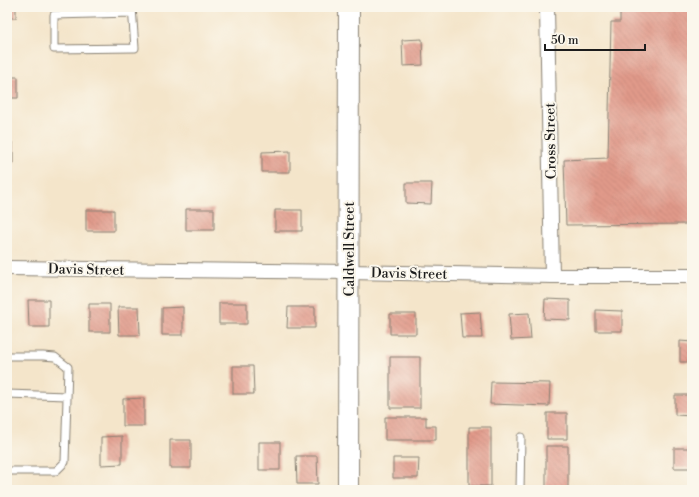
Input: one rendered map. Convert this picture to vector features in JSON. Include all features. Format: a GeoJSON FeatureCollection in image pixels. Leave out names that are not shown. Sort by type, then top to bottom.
{"type":"FeatureCollection","features":[{"type":"Feature","properties":{"kind":"main road","name":"Caldwell Street"},"geometry":{"type":"LineString","coordinates":[[348,490],[349,7]]}},
{"type":"Feature","properties":{"kind":"street","name":"Cross Street"},"geometry":{"type":"LineString","coordinates":[[548,7],[552,276]]}},
{"type":"Feature","properties":{"kind":"street","name":"Davis Street"},"geometry":{"type":"LineString","coordinates":[[7,268],[552,276],[692,276]]}},
{"type":"Feature","properties":{"kind":"lane"},"geometry":{"type":"LineString","coordinates":[[132,10],[136,48],[54,49],[54,15],[132,10]]}},
{"type":"Feature","properties":{"kind":"lane"},"geometry":{"type":"LineString","coordinates":[[7,356],[55,357],[68,367],[65,462],[56,471],[7,471]]}},
{"type":"Feature","properties":{"kind":"lane"},"geometry":{"type":"LineString","coordinates":[[7,394],[67,396]]}},
{"type":"Feature","properties":{"kind":"lane"},"geometry":{"type":"LineString","coordinates":[[520,490],[521,437]]}},
{"type":"Feature","properties":{"kind":"building"},"geometry":{"type":"Polygon","coordinates":[[[7,7],[16,7],[16,18],[7,18],[7,7]]]}},
{"type":"Feature","properties":{"kind":"building"},"geometry":{"type":"Polygon","coordinates":[[[620,7],[692,7],[692,224],[566,225],[564,160],[608,158],[611,22],[620,22],[620,7]]]}},
{"type":"Feature","properties":{"kind":"building"},"geometry":{"type":"Polygon","coordinates":[[[422,39],[423,65],[403,66],[402,40],[422,39]]]}},
{"type":"Feature","properties":{"kind":"building"},"geometry":{"type":"Polygon","coordinates":[[[7,77],[18,77],[18,98],[7,98],[7,77]]]}},
{"type":"Feature","properties":{"kind":"building"},"geometry":{"type":"Polygon","coordinates":[[[7,143],[13,143],[13,163],[7,163],[7,143]]]}},
{"type":"Feature","properties":{"kind":"building"},"geometry":{"type":"Polygon","coordinates":[[[290,151],[290,172],[262,172],[262,152],[290,151]]]}},
{"type":"Feature","properties":{"kind":"building"},"geometry":{"type":"Polygon","coordinates":[[[406,183],[432,183],[431,204],[406,203],[406,183]]]}},
{"type":"Feature","properties":{"kind":"building"},"geometry":{"type":"Polygon","coordinates":[[[186,209],[214,209],[214,230],[186,230],[186,209]]]}},
{"type":"Feature","properties":{"kind":"building"},"geometry":{"type":"Polygon","coordinates":[[[86,210],[114,210],[114,231],[86,231],[86,210]]]}},
{"type":"Feature","properties":{"kind":"building"},"geometry":{"type":"Polygon","coordinates":[[[275,210],[302,210],[302,231],[275,231],[275,210]]]}},
{"type":"Feature","properties":{"kind":"building"},"geometry":{"type":"Polygon","coordinates":[[[545,299],[570,300],[570,320],[544,319],[545,299]]]}},
{"type":"Feature","properties":{"kind":"building"},"geometry":{"type":"Polygon","coordinates":[[[28,300],[49,300],[49,327],[29,327],[28,300]]]}},
{"type":"Feature","properties":{"kind":"building"},"geometry":{"type":"Polygon","coordinates":[[[219,303],[247,303],[247,324],[219,324],[219,303]]]}},
{"type":"Feature","properties":{"kind":"building"},"geometry":{"type":"Polygon","coordinates":[[[89,304],[110,304],[110,332],[89,332],[89,304]]]}},
{"type":"Feature","properties":{"kind":"building"},"geometry":{"type":"Polygon","coordinates":[[[118,307],[139,307],[140,335],[119,335],[118,307]]]}},
{"type":"Feature","properties":{"kind":"building"},"geometry":{"type":"Polygon","coordinates":[[[183,307],[183,335],[162,335],[162,308],[183,307]]]}},
{"type":"Feature","properties":{"kind":"building"},"geometry":{"type":"Polygon","coordinates":[[[288,307],[315,307],[315,328],[287,328],[288,307]]]}},
{"type":"Feature","properties":{"kind":"building"},"geometry":{"type":"Polygon","coordinates":[[[596,310],[622,311],[622,331],[596,331],[596,310]]]}},
{"type":"Feature","properties":{"kind":"building"},"geometry":{"type":"Polygon","coordinates":[[[480,312],[482,338],[462,338],[460,313],[480,312]]]}},
{"type":"Feature","properties":{"kind":"building"},"geometry":{"type":"Polygon","coordinates":[[[529,313],[531,339],[511,340],[509,314],[529,313]]]}},
{"type":"Feature","properties":{"kind":"building"},"geometry":{"type":"Polygon","coordinates":[[[390,314],[416,314],[416,334],[390,334],[390,314]]]}},
{"type":"Feature","properties":{"kind":"building"},"geometry":{"type":"Polygon","coordinates":[[[680,341],[692,342],[692,362],[680,362],[680,341]]]}},
{"type":"Feature","properties":{"kind":"building"},"geometry":{"type":"Polygon","coordinates":[[[390,357],[420,357],[420,408],[390,408],[390,357]]]}},
{"type":"Feature","properties":{"kind":"building"},"geometry":{"type":"Polygon","coordinates":[[[233,366],[253,366],[254,394],[233,394],[233,366]]]}},
{"type":"Feature","properties":{"kind":"building"},"geometry":{"type":"Polygon","coordinates":[[[491,382],[550,383],[549,406],[490,404],[491,382]]]}},
{"type":"Feature","properties":{"kind":"building"},"geometry":{"type":"Polygon","coordinates":[[[675,395],[692,395],[692,416],[675,415],[675,395]]]}},
{"type":"Feature","properties":{"kind":"building"},"geometry":{"type":"Polygon","coordinates":[[[144,398],[144,426],[123,426],[123,399],[144,398]]]}},
{"type":"Feature","properties":{"kind":"building"},"geometry":{"type":"Polygon","coordinates":[[[547,413],[567,413],[567,439],[547,439],[547,413]]]}},
{"type":"Feature","properties":{"kind":"building"},"geometry":{"type":"Polygon","coordinates":[[[385,417],[426,417],[426,426],[436,426],[436,440],[385,440],[385,417]]]}},
{"type":"Feature","properties":{"kind":"building"},"geometry":{"type":"Polygon","coordinates":[[[469,427],[491,427],[491,486],[469,486],[469,427]]]}},
{"type":"Feature","properties":{"kind":"building"},"geometry":{"type":"Polygon","coordinates":[[[122,436],[122,464],[101,465],[101,437],[122,436]]]}},
{"type":"Feature","properties":{"kind":"building"},"geometry":{"type":"Polygon","coordinates":[[[170,440],[191,440],[191,468],[170,468],[170,440]]]}},
{"type":"Feature","properties":{"kind":"building"},"geometry":{"type":"Polygon","coordinates":[[[259,442],[280,442],[280,470],[259,470],[259,442]]]}},
{"type":"Feature","properties":{"kind":"building"},"geometry":{"type":"Polygon","coordinates":[[[546,446],[568,446],[568,490],[546,490],[546,446]]]}},
{"type":"Feature","properties":{"kind":"building"},"geometry":{"type":"Polygon","coordinates":[[[674,448],[692,448],[692,468],[674,468],[674,448]]]}},
{"type":"Feature","properties":{"kind":"building"},"geometry":{"type":"Polygon","coordinates":[[[296,456],[317,456],[318,484],[297,484],[296,456]]]}},
{"type":"Feature","properties":{"kind":"building"},"geometry":{"type":"Polygon","coordinates":[[[393,458],[419,458],[418,478],[393,478],[393,458]]]}}]}
